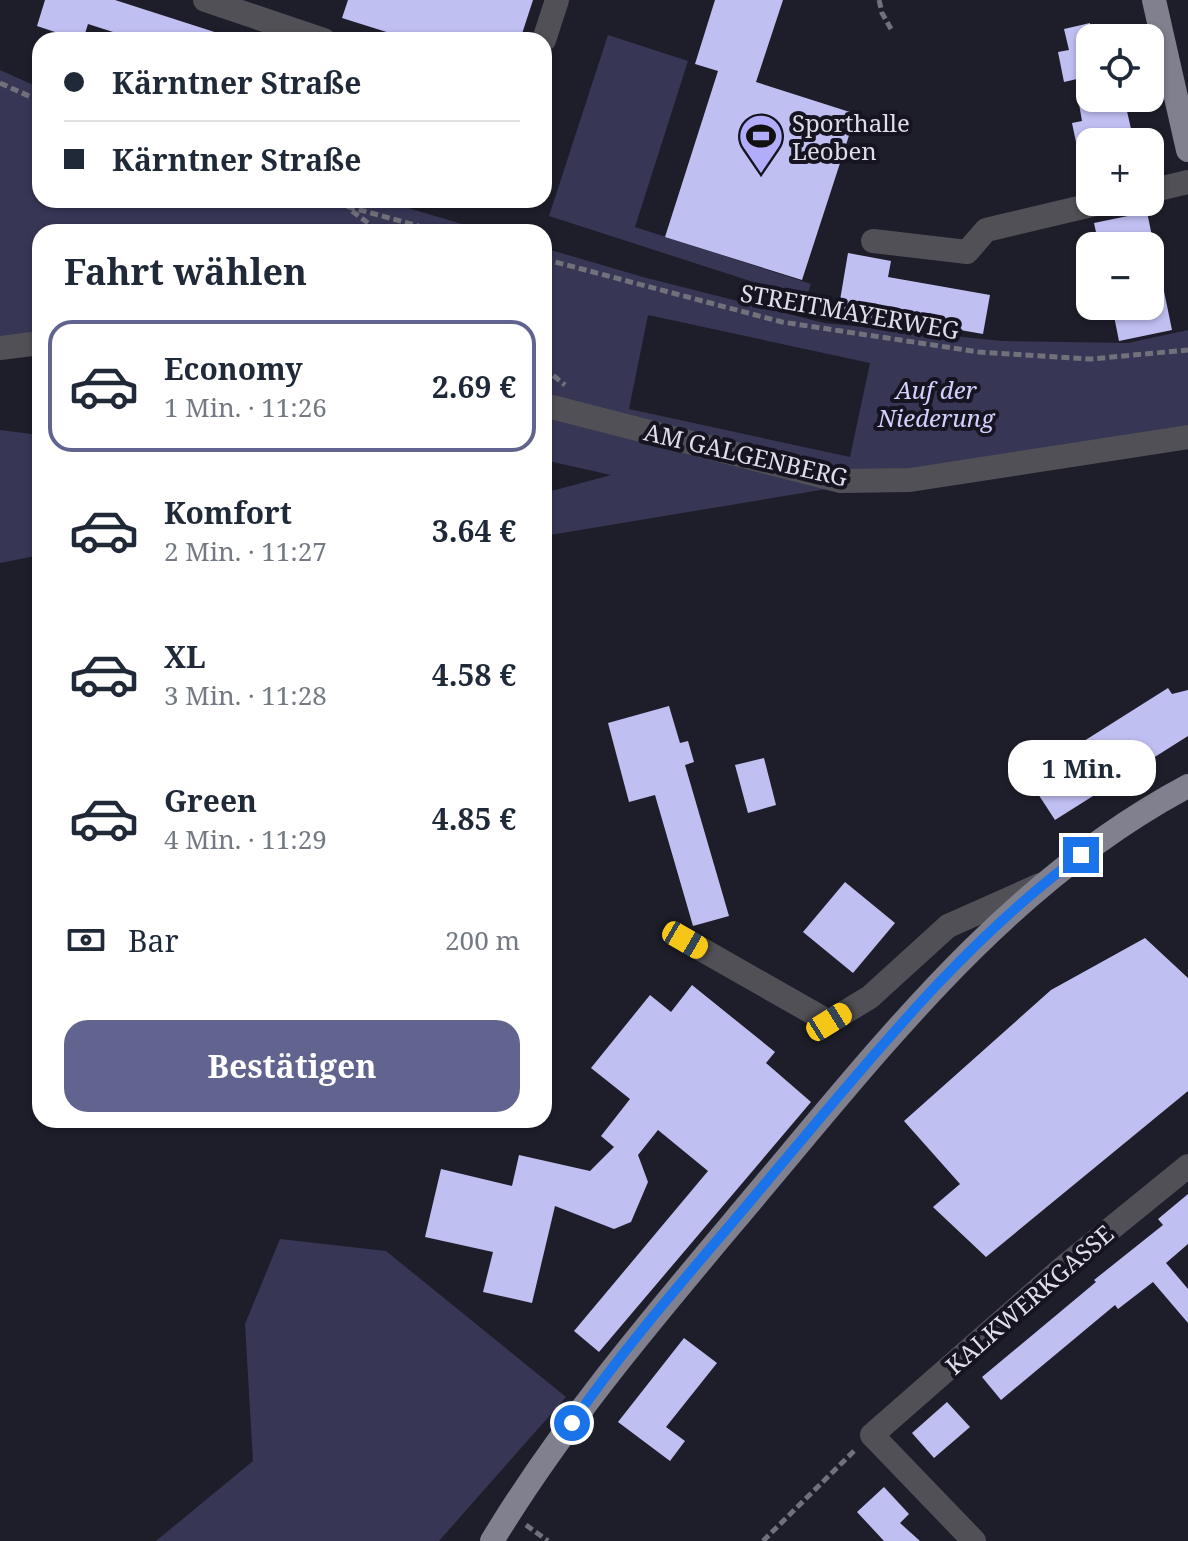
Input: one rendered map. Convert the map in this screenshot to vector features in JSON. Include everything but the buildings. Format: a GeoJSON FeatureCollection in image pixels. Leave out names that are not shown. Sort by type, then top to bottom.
{"type":"FeatureCollection","features":[{"type":"Feature","properties":{"kind":"main road"},"geometry":{"type":"LineString","coordinates":[[1154,0],[1188,150]]}},
{"type":"Feature","properties":{"kind":"main road"},"geometry":{"type":"LineString","coordinates":[[492,1541],[588,1400],[876,1052],[962,958],[1042,884],[1119,826],[1188,786]]}},
{"type":"Feature","properties":{"kind":"street"},"geometry":{"type":"LineString","coordinates":[[205,0],[300,32]]}},
{"type":"Feature","properties":{"kind":"street"},"geometry":{"type":"LineString","coordinates":[[547,32],[557,0]]}},
{"type":"Feature","properties":{"kind":"street"},"geometry":{"type":"LineString","coordinates":[[1164,188],[1188,182]]}},
{"type":"Feature","properties":{"kind":"street"},"geometry":{"type":"LineString","coordinates":[[873,241],[967,252],[986,230],[1076,209]]}},
{"type":"Feature","properties":{"kind":"street"},"geometry":{"type":"LineString","coordinates":[[0,348],[32,344]]}},
{"type":"Feature","properties":{"kind":"street","name":"AM GALGENBERG"},"geometry":{"type":"LineString","coordinates":[[552,407],[841,481],[910,480],[1188,437]]}},
{"type":"Feature","properties":{"kind":"street"},"geometry":{"type":"LineString","coordinates":[[685,940],[829,1022],[870,997],[948,926],[1042,884]]}},
{"type":"Feature","properties":{"kind":"street","name":"KALKWERKGASSE"},"geometry":{"type":"LineString","coordinates":[[872,1435],[1065,1266],[1188,1166]]}},
{"type":"Feature","properties":{"kind":"street"},"geometry":{"type":"LineString","coordinates":[[872,1435],[974,1541]]}},
{"type":"Feature","properties":{"kind":"path"},"geometry":{"type":"LineString","coordinates":[[879,0],[891,29]]}},
{"type":"Feature","properties":{"kind":"path"},"geometry":{"type":"LineString","coordinates":[[0,83],[32,97]]}},
{"type":"Feature","properties":{"kind":"path"},"geometry":{"type":"LineString","coordinates":[[348,208],[369,224]]}},
{"type":"Feature","properties":{"kind":"path"},"geometry":{"type":"LineString","coordinates":[[348,208],[409,224]]}},
{"type":"Feature","properties":{"kind":"path","name":"STREITMAYERWEG"},"geometry":{"type":"LineString","coordinates":[[552,261],[797,325],[979,352],[1091,359],[1188,350]]}},
{"type":"Feature","properties":{"kind":"path"},"geometry":{"type":"LineString","coordinates":[[763,1541],[872,1435]]}},
{"type":"Feature","properties":{"kind":"green space"},"geometry":{"type":"Polygon","coordinates":[[[608,35],[688,61],[635,227],[811,284],[806,299],[549,216],[608,35]]]}},
{"type":"Feature","properties":{"kind":"green space"},"geometry":{"type":"Polygon","coordinates":[[[0,70],[32,84],[32,208],[408,208],[462,224],[32,224],[32,348],[0,341],[0,70]]]}},
{"type":"Feature","properties":{"kind":"green space","name":"Auf der Niederung"},"geometry":{"type":"Polygon","coordinates":[[[552,250],[824,323],[1002,341],[1128,343],[1188,330],[1188,429],[552,535],[552,491],[611,475],[552,462],[552,250]],[[648,315],[629,409],[850,457],[870,363],[648,315]]]}},
{"type":"Feature","properties":{"kind":"green space"},"geometry":{"type":"Polygon","coordinates":[[[0,430],[32,434],[32,557],[0,563],[0,430]]]}},
{"type":"Feature","properties":{"kind":"green space"},"geometry":{"type":"Polygon","coordinates":[[[280,1239],[386,1251],[566,1397],[439,1541],[156,1541],[253,1461],[245,1324],[280,1239]]]}},
{"type":"Feature","properties":{"kind":"place","name":"Sporthalle Leoben"},"geometry":{"type":"Point","coordinates":[761,175]}},
{"type":"Feature","properties":{"kind":"route"},"geometry":{"type":"LineString","coordinates":[[572,1423],[701,1261],[876,1052],[962,958],[1042,884],[1081,855]]}}]}
